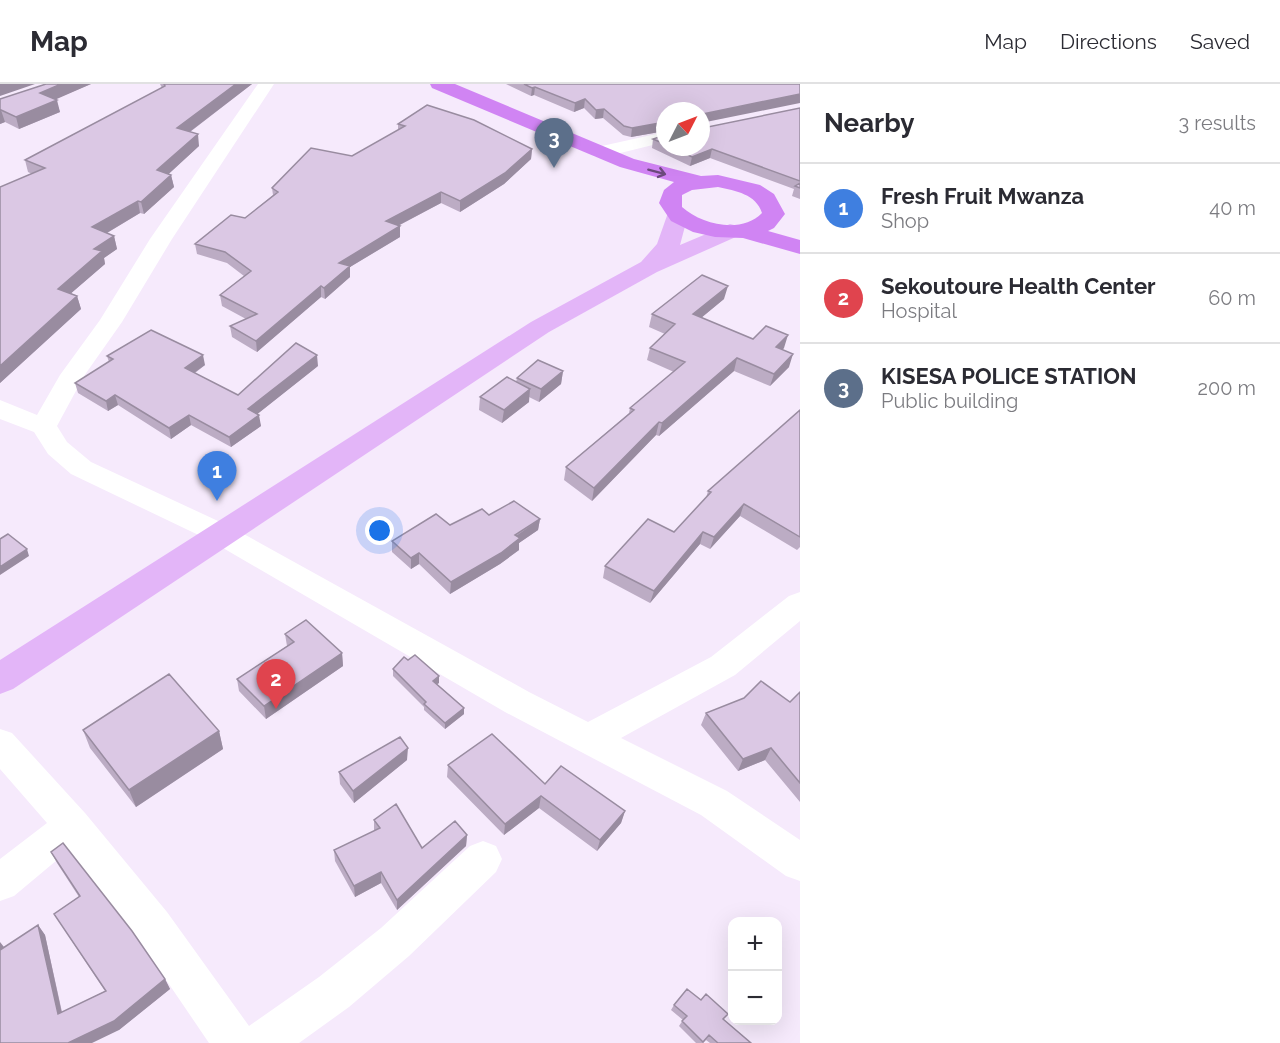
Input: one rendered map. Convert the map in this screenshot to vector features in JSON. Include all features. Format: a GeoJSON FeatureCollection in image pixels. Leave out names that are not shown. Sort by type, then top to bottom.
{"type":"FeatureCollection","features":[{"type":"Feature","properties":{"kind":"highway"},"geometry":{"type":"LineString","coordinates":[[439,84],[600,152],[657,172],[701,182],[735,184],[751,189],[791,219]]}},
{"type":"Feature","properties":{"kind":"highway"},"geometry":{"type":"LineString","coordinates":[[505,113],[607,166],[691,223],[710,229],[736,231],[800,247]]}},
{"type":"Feature","properties":{"kind":"highway"},"geometry":{"type":"LineString","coordinates":[[660,201],[669,197],[675,190],[701,182]]}},
{"type":"Feature","properties":{"kind":"highway"},"geometry":{"type":"LineString","coordinates":[[736,231],[758,228],[769,221],[774,214],[772,205]]}},
{"type":"Feature","properties":{"kind":"main road"},"geometry":{"type":"LineString","coordinates":[[649,267],[668,246],[660,201]]}},
{"type":"Feature","properties":{"kind":"main road"},"geometry":{"type":"LineString","coordinates":[[0,679],[540,327],[649,267],[736,231]]}},
{"type":"Feature","properties":{"kind":"street"},"geometry":{"type":"LineString","coordinates":[[44,426],[72,375],[110,322],[161,239],[266,84]]}},
{"type":"Feature","properties":{"kind":"street"},"geometry":{"type":"LineString","coordinates":[[600,152],[656,139]]}},
{"type":"Feature","properties":{"kind":"street"},"geometry":{"type":"LineString","coordinates":[[5,417],[44,426],[57,448],[81,468],[221,534],[517,702],[714,803],[760,832],[800,863]]}},
{"type":"Feature","properties":{"kind":"street"},"geometry":{"type":"LineString","coordinates":[[588,739],[723,666],[785,629],[800,604]]}},
{"type":"Feature","properties":{"kind":"street"},"geometry":{"type":"LineString","coordinates":[[0,744],[72,825],[153,926],[236,1043]]}},
{"type":"Feature","properties":{"kind":"street"},"geometry":{"type":"LineString","coordinates":[[0,883],[72,825]]}},
{"type":"Feature","properties":{"kind":"street"},"geometry":{"type":"LineString","coordinates":[[262,1043],[334,992],[395,942],[483,859]]}},
{"type":"Feature","properties":{"kind":"building"},"geometry":{"type":"Polygon","coordinates":[[[46,84],[61,84],[40,93],[57,100],[16,117],[0,111],[0,99],[46,84]]]}},
{"type":"Feature","properties":{"kind":"building"},"geometry":{"type":"Polygon","coordinates":[[[164,84],[236,84],[177,128],[198,134],[157,170],[171,175],[141,202],[138,201],[92,227],[114,236],[94,249],[102,251],[58,289],[77,296],[0,366],[0,187],[45,168],[25,160],[165,86],[164,84]]]}},
{"type":"Feature","properties":{"kind":"building"},"geometry":{"type":"Polygon","coordinates":[[[524,84],[800,84],[800,94],[710,112],[710,102],[656,102],[656,124],[632,128],[624,126],[604,109],[596,110],[585,99],[575,103],[535,87],[524,84]]]}},
{"type":"Feature","properties":{"kind":"building"},"geometry":{"type":"Polygon","coordinates":[[[427,105],[474,120],[532,149],[505,173],[460,201],[441,192],[386,221],[400,226],[339,263],[350,266],[324,288],[321,286],[256,341],[230,326],[257,314],[220,295],[251,271],[225,252],[195,244],[231,215],[245,218],[278,192],[272,188],[311,148],[352,156],[405,126],[398,124],[427,105]]]}},
{"type":"Feature","properties":{"kind":"building"},"geometry":{"type":"Polygon","coordinates":[[[800,108],[800,181],[710,150],[710,127],[800,108]]]}},
{"type":"Feature","properties":{"kind":"building"},"geometry":{"type":"Polygon","coordinates":[[[702,275],[728,286],[693,314],[753,339],[766,326],[788,335],[776,347],[793,354],[774,374],[737,358],[662,423],[659,422],[594,488],[566,467],[634,410],[630,408],[685,362],[650,348],[675,324],[652,314],[702,275]]]}},
{"type":"Feature","properties":{"kind":"building"},"geometry":{"type":"Polygon","coordinates":[[[151,330],[203,355],[185,368],[238,395],[296,343],[317,355],[248,409],[259,415],[229,437],[189,415],[169,428],[115,395],[106,401],[75,383],[113,359],[107,356],[151,330]]]}},
{"type":"Feature","properties":{"kind":"building"},"geometry":{"type":"Polygon","coordinates":[[[538,360],[563,371],[541,389],[517,378],[538,360]]]}},
{"type":"Feature","properties":{"kind":"building"},"geometry":{"type":"Polygon","coordinates":[[[507,377],[530,389],[504,410],[480,397],[507,377]]]}},
{"type":"Feature","properties":{"kind":"building"},"geometry":{"type":"Polygon","coordinates":[[[800,410],[800,537],[744,504],[714,537],[703,532],[654,591],[605,566],[648,519],[674,532],[711,492],[708,491],[800,410]]]}},
{"type":"Feature","properties":{"kind":"building"},"geometry":{"type":"Polygon","coordinates":[[[514,501],[540,519],[515,535],[520,538],[501,553],[451,582],[419,553],[411,558],[392,541],[436,514],[450,525],[482,509],[489,515],[514,501]]]}},
{"type":"Feature","properties":{"kind":"building"},"geometry":{"type":"Polygon","coordinates":[[[8,534],[27,549],[0,567],[0,539],[8,534]]]}},
{"type":"Feature","properties":{"kind":"building"},"geometry":{"type":"Polygon","coordinates":[[[306,620],[342,653],[264,706],[237,679],[294,642],[285,634],[306,620]]]}},
{"type":"Feature","properties":{"kind":"building"},"geometry":{"type":"Polygon","coordinates":[[[415,655],[439,676],[433,681],[464,708],[445,723],[424,704],[426,702],[393,669],[404,657],[408,660],[415,655]]]}},
{"type":"Feature","properties":{"kind":"building"},"geometry":{"type":"Polygon","coordinates":[[[169,674],[219,731],[129,790],[83,730],[169,674]]]}},
{"type":"Feature","properties":{"kind":"building"},"geometry":{"type":"Polygon","coordinates":[[[761,681],[790,702],[800,692],[800,783],[771,748],[743,759],[706,713],[744,698],[761,681]]]}},
{"type":"Feature","properties":{"kind":"building"},"geometry":{"type":"Polygon","coordinates":[[[492,734],[545,784],[561,766],[625,811],[600,840],[541,796],[505,824],[448,765],[492,734]]]}},
{"type":"Feature","properties":{"kind":"building"},"geometry":{"type":"Polygon","coordinates":[[[400,737],[408,748],[353,791],[339,772],[400,737]]]}},
{"type":"Feature","properties":{"kind":"building"},"geometry":{"type":"Polygon","coordinates":[[[396,804],[422,848],[455,821],[467,835],[397,900],[381,872],[354,886],[334,850],[380,828],[374,820],[396,804]]]}},
{"type":"Feature","properties":{"kind":"building"},"geometry":{"type":"Polygon","coordinates":[[[63,843],[132,931],[165,979],[114,1021],[68,1043],[0,1043],[0,950],[38,925],[58,1014],[106,991],[54,914],[80,896],[51,852],[63,843]]]}},
{"type":"Feature","properties":{"kind":"building"},"geometry":{"type":"Polygon","coordinates":[[[687,989],[701,1000],[706,994],[728,1014],[723,1019],[728,1025],[751,1043],[718,1043],[709,1035],[703,1042],[682,1021],[687,1016],[674,1005],[687,989]]]}},
{"type":"Feature","properties":{"kind":"place","name":"KISESA POLICE STATION"},"geometry":{"type":"Point","coordinates":[554,168]}},
{"type":"Feature","properties":{"kind":"place","name":"Fresh Fruit Mwanza"},"geometry":{"type":"Point","coordinates":[217,501]}},
{"type":"Feature","properties":{"kind":"place","name":"Sekoutoure Health Center"},"geometry":{"type":"Point","coordinates":[276,709]}}]}
